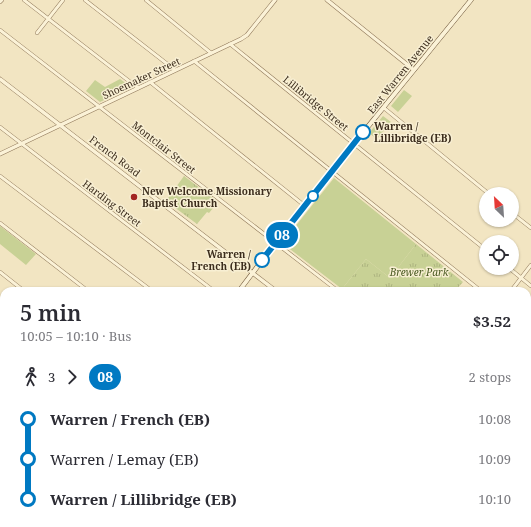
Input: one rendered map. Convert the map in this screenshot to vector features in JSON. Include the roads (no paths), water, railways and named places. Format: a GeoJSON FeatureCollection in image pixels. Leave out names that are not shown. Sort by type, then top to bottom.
{"type":"FeatureCollection","features":[{"type":"Feature","properties":{"kind":"main road","name":"East Warren Avenue"},"geometry":{"type":"LineString","coordinates":[[242,287],[354,143],[471,0]]}},
{"type":"Feature","properties":{"kind":"street"},"geometry":{"type":"LineString","coordinates":[[24,0],[138,88]]}},
{"type":"Feature","properties":{"kind":"street"},"geometry":{"type":"LineString","coordinates":[[37,34],[63,0]]}},
{"type":"Feature","properties":{"kind":"street"},"geometry":{"type":"LineString","coordinates":[[85,0],[175,70]]}},
{"type":"Feature","properties":{"kind":"street"},"geometry":{"type":"LineString","coordinates":[[146,0],[212,53]]}},
{"type":"Feature","properties":{"kind":"street","name":"Shoemaker Street"},"geometry":{"type":"LineString","coordinates":[[0,154],[194,62],[247,35],[275,0]]}},
{"type":"Feature","properties":{"kind":"street"},"geometry":{"type":"LineString","coordinates":[[328,0],[414,70]]}},
{"type":"Feature","properties":{"kind":"street","name":"Montclair Street"},"geometry":{"type":"LineString","coordinates":[[0,30],[333,287]]}},
{"type":"Feature","properties":{"kind":"street","name":"Lillibridge Street"},"geometry":{"type":"LineString","coordinates":[[230,44],[479,244]]}},
{"type":"Feature","properties":{"kind":"street"},"geometry":{"type":"LineString","coordinates":[[194,62],[476,287]]}},
{"type":"Feature","properties":{"kind":"street","name":"French Road"},"geometry":{"type":"LineString","coordinates":[[0,79],[271,287]]}},
{"type":"Feature","properties":{"kind":"street"},"geometry":{"type":"LineString","coordinates":[[150,82],[305,206]]}},
{"type":"Feature","properties":{"kind":"street"},"geometry":{"type":"LineString","coordinates":[[384,108],[480,187]]}},
{"type":"Feature","properties":{"kind":"street","name":"Harding Street"},"geometry":{"type":"LineString","coordinates":[[0,127],[209,287]]}},
{"type":"Feature","properties":{"kind":"street"},"geometry":{"type":"LineString","coordinates":[[0,176],[147,287]]}},
{"type":"Feature","properties":{"kind":"street"},"geometry":{"type":"LineString","coordinates":[[519,219],[531,228]]}},
{"type":"Feature","properties":{"kind":"street"},"geometry":{"type":"LineString","coordinates":[[0,223],[83,287]]}},
{"type":"Feature","properties":{"kind":"street"},"geometry":{"type":"LineString","coordinates":[[514,287],[531,265]]}},
{"type":"Feature","properties":{"kind":"street"},"geometry":{"type":"LineString","coordinates":[[0,272],[19,287]]}},
{"type":"Feature","properties":{"kind":"street"},"geometry":{"type":"LineString","coordinates":[[517,275],[531,286]]}},
{"type":"Feature","properties":{"kind":"place","name":"Warren / Lillibridge (EB)"},"geometry":{"type":"Point","coordinates":[363,132]}},
{"type":"Feature","properties":{"kind":"place","name":"New Welcome Missionary Baptist Church"},"geometry":{"type":"Point","coordinates":[134,197]}},
{"type":"Feature","properties":{"kind":"place","name":"Warren / French (EB)"},"geometry":{"type":"Point","coordinates":[262,260]}},
{"type":"Feature","properties":{"kind":"park label","name":"Brewer Park"},"geometry":{"type":"Point","coordinates":[419,272]}}]}
